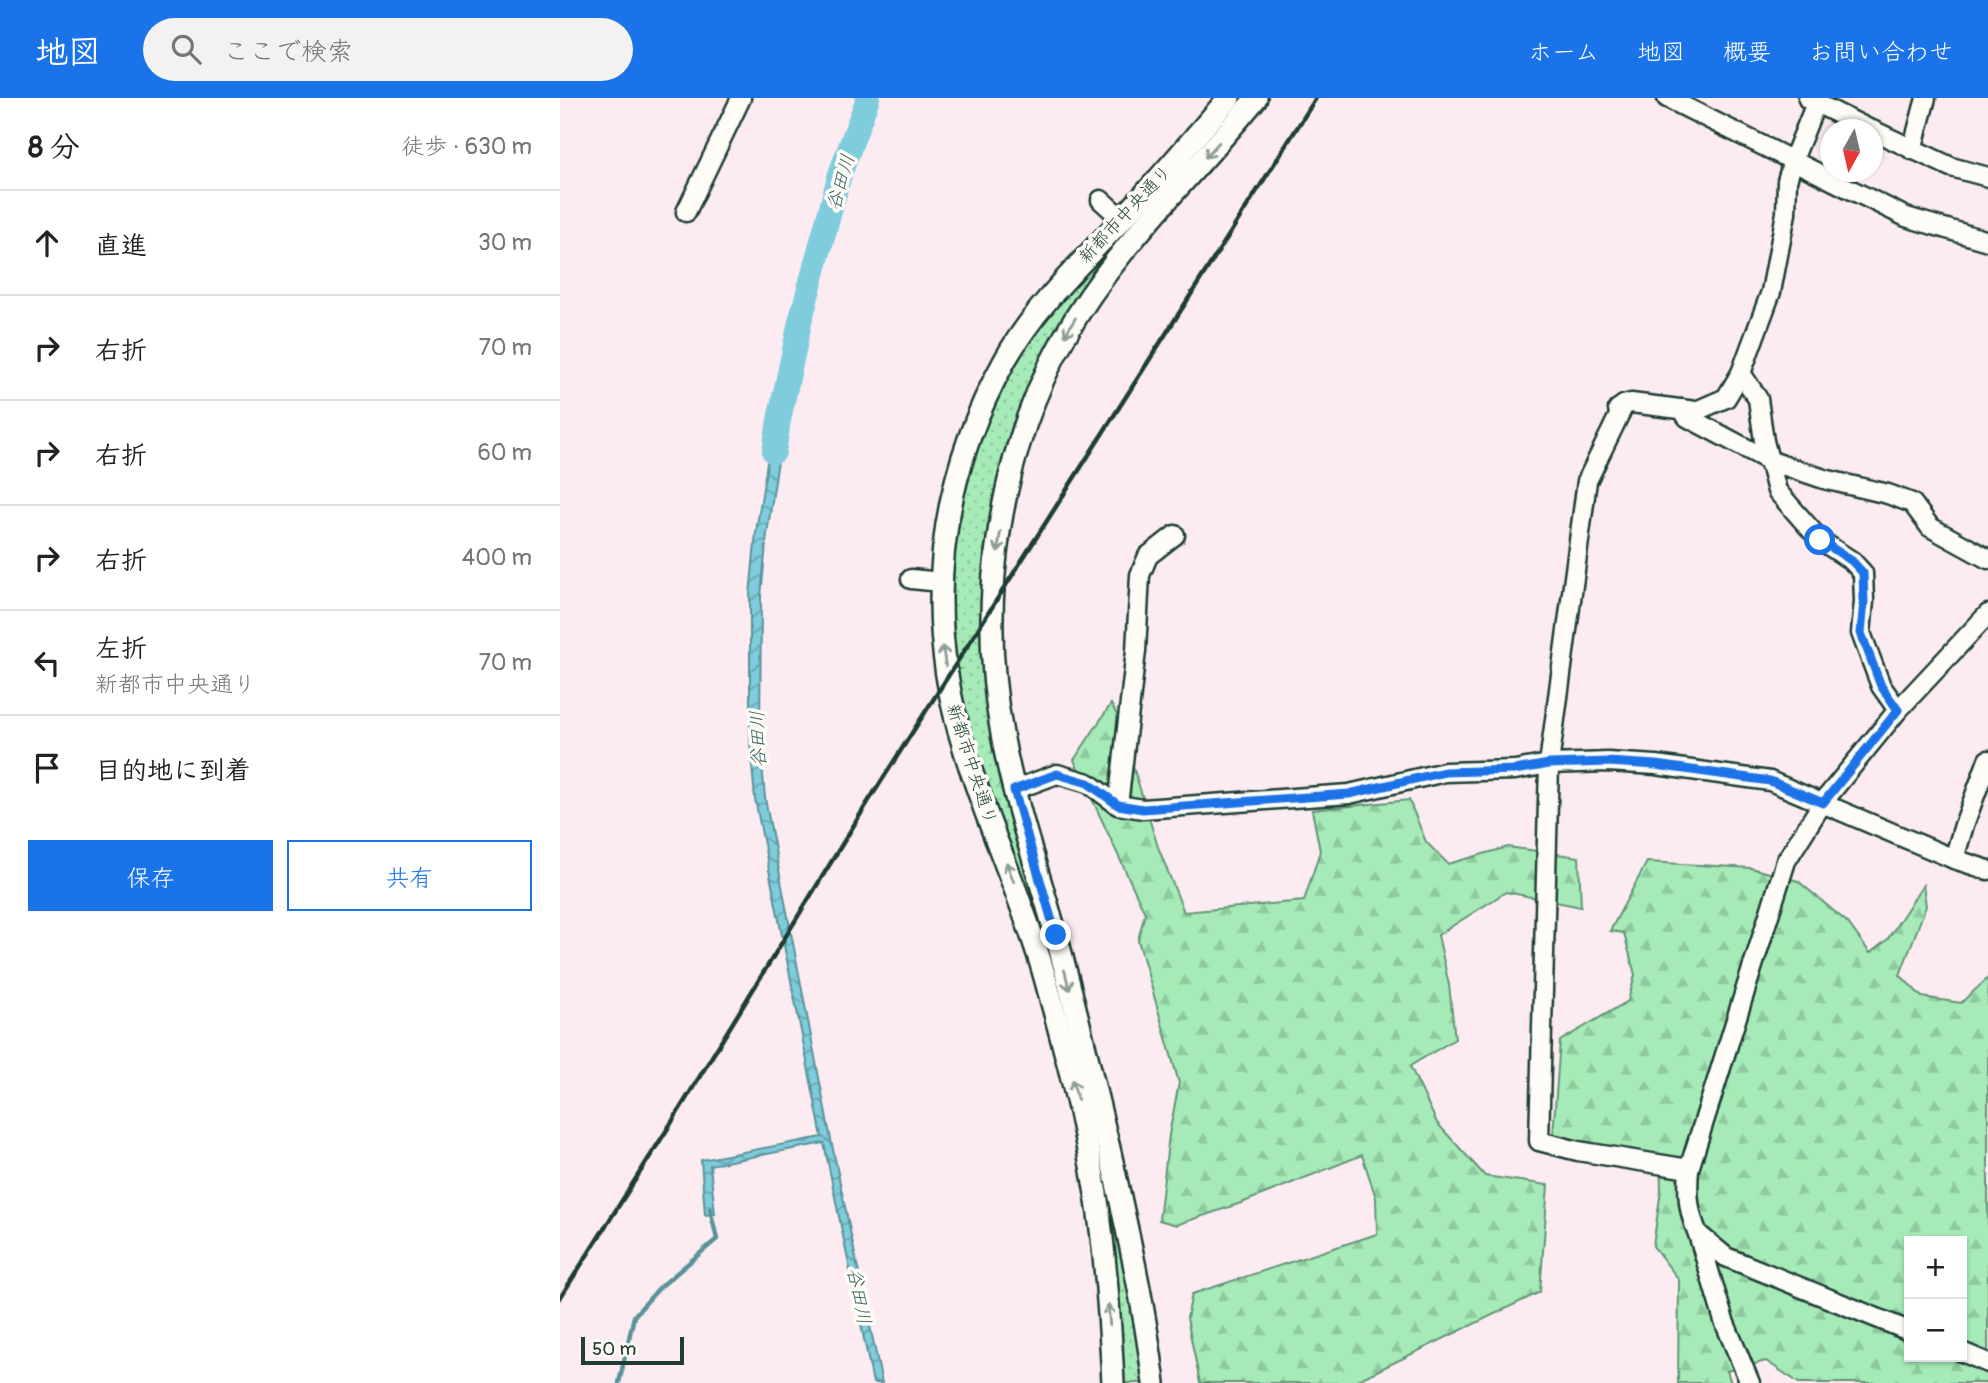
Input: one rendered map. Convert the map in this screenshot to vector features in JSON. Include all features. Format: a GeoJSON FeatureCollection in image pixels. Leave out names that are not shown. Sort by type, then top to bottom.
{"type":"FeatureCollection","features":[{"type":"Feature","properties":{"kind":"main road","name":"新都市中央通り"},"geometry":{"type":"LineString","coordinates":[[1113,1383],[1097,1195],[1084,1129],[1043,971],[1016,889],[964,750],[953,710],[942,642],[942,561],[949,510],[962,455],[988,393],[1007,357],[1040,307],[1079,262],[1122,219],[1228,98]]}},
{"type":"Feature","properties":{"kind":"main road","name":"新都市中央通り"},"geometry":{"type":"LineString","coordinates":[[1154,1383],[1134,1257],[1097,1096],[1056,935],[1014,790],[1001,730],[991,636],[992,595],[1005,495],[1023,432],[1047,370],[1083,306],[1140,231],[1256,98]]}},
{"type":"Feature","properties":{"kind":"street"},"geometry":{"type":"LineString","coordinates":[[686,212],[741,98]]}},
{"type":"Feature","properties":{"kind":"street"},"geometry":{"type":"LineString","coordinates":[[1667,98],[1906,217],[1988,241]]}},
{"type":"Feature","properties":{"kind":"street"},"geometry":{"type":"LineString","coordinates":[[1912,150],[1926,98]]}},
{"type":"Feature","properties":{"kind":"street"},"geometry":{"type":"LineString","coordinates":[[1689,1169],[1577,1151],[1539,1141],[1549,764],[1587,481],[1621,407],[1631,403],[1696,411],[1726,398],[1741,373],[1771,292],[1786,213],[1787,181],[1814,99],[1851,119]]}},
{"type":"Feature","properties":{"kind":"street"},"geometry":{"type":"LineString","coordinates":[[1883,136],[1951,167],[1988,177]]}},
{"type":"Feature","properties":{"kind":"street"},"geometry":{"type":"LineString","coordinates":[[1101,200],[1122,219]]}},
{"type":"Feature","properties":{"kind":"street"},"geometry":{"type":"LineString","coordinates":[[1741,373],[1758,399],[1768,460],[1777,491],[1820,540],[1852,561],[1863,573],[1861,633],[1881,686],[1898,710]]}},
{"type":"Feature","properties":{"kind":"street"},"geometry":{"type":"LineString","coordinates":[[1682,409],[1688,417],[1768,460],[1824,479],[1888,494],[1912,503],[1930,527],[1988,559]]}},
{"type":"Feature","properties":{"kind":"street"},"geometry":{"type":"LineString","coordinates":[[1118,805],[1136,651],[1140,575],[1148,556],[1175,535]]}},
{"type":"Feature","properties":{"kind":"street"},"geometry":{"type":"LineString","coordinates":[[911,579],[941,582]]}},
{"type":"Feature","properties":{"kind":"street"},"geometry":{"type":"LineString","coordinates":[[1749,1383],[1724,1321],[1692,1222],[1687,1195],[1689,1169],[1786,861],[1823,803],[1898,710],[1988,614]]}},
{"type":"Feature","properties":{"kind":"street"},"geometry":{"type":"LineString","coordinates":[[1954,859],[1988,760]]}},
{"type":"Feature","properties":{"kind":"street"},"geometry":{"type":"LineString","coordinates":[[1014,790],[1057,774],[1088,783],[1118,805],[1143,809],[1349,794],[1445,772],[1515,770],[1549,764],[1608,762],[1656,765],[1770,781],[1954,859],[1988,870]]}},
{"type":"Feature","properties":{"kind":"street"},"geometry":{"type":"LineString","coordinates":[[1698,1234],[1726,1257],[1904,1329]]}},
{"type":"Feature","properties":{"kind":"street"},"geometry":{"type":"LineString","coordinates":[[1967,1354],[1988,1363]]}},
{"type":"Feature","properties":{"kind":"green space"},"geometry":{"type":"Polygon","coordinates":[[[1239,98],[1248,98],[1167,189],[1009,447],[997,488],[983,581],[1045,928],[1125,1255],[1146,1383],[1123,1383],[1114,1256],[972,747],[956,680],[949,582],[963,480],[997,392],[1048,311],[1239,98]]]}},
{"type":"Feature","properties":{"kind":"green space"},"geometry":{"type":"Polygon","coordinates":[[[1111,704],[1117,715],[1158,847],[1184,912],[1304,901],[1320,851],[1312,810],[1409,800],[1426,842],[1448,864],[1508,847],[1579,857],[1581,907],[1506,892],[1438,935],[1449,985],[1455,1039],[1410,1066],[1437,1123],[1485,1176],[1548,1185],[1540,1292],[1352,1383],[1200,1383],[1187,1318],[1192,1294],[1377,1234],[1376,1198],[1362,1155],[1244,1202],[1176,1225],[1159,1220],[1169,1135],[1179,1083],[1138,940],[1145,913],[1074,760],[1111,704]]]}},
{"type":"Feature","properties":{"kind":"green space"},"geometry":{"type":"Polygon","coordinates":[[[1647,862],[1751,868],[1798,881],[1848,923],[1870,953],[1887,940],[1923,885],[1926,906],[1900,975],[1922,997],[1961,1003],[1988,978],[1988,1383],[1799,1383],[1766,1361],[1727,1371],[1731,1383],[1678,1383],[1679,1280],[1653,1246],[1661,1190],[1660,1157],[1553,1135],[1560,1041],[1628,1001],[1635,975],[1624,933],[1610,931],[1647,862]]]}},
{"type":"Feature","properties":{"kind":"water"},"geometry":{"type":"Polygon","coordinates":[[[774,419],[784,421],[767,534],[761,596],[760,741],[765,798],[831,1140],[882,1383],[873,1383],[824,1143],[710,1165],[715,1214],[705,1215],[701,1160],[822,1137],[755,799],[750,742],[750,595],[756,532],[774,419]]]}},
{"type":"Feature","properties":{"kind":"waterway","name":"谷田川"},"geometry":{"type":"LineString","coordinates":[[774,452],[800,322],[840,174],[868,98]]}},
{"type":"Feature","properties":{"kind":"waterway"},"geometry":{"type":"LineString","coordinates":[[619,1383],[634,1316],[659,1288],[717,1239],[710,1209]]}},
{"type":"Feature","properties":{"kind":"railway"},"geometry":{"type":"LineString","coordinates":[[560,1298],[670,1125],[868,802],[1316,98]]}},
{"type":"Feature","properties":{"kind":"route"},"geometry":{"type":"LineString","coordinates":[[1056,935],[1014,790],[1057,774],[1088,783],[1118,805],[1143,809],[1349,794],[1445,772],[1515,770],[1549,764],[1608,762],[1656,765],[1770,781],[1823,803],[1898,710],[1881,686],[1861,633],[1863,573],[1852,561],[1820,540]]}}]}
